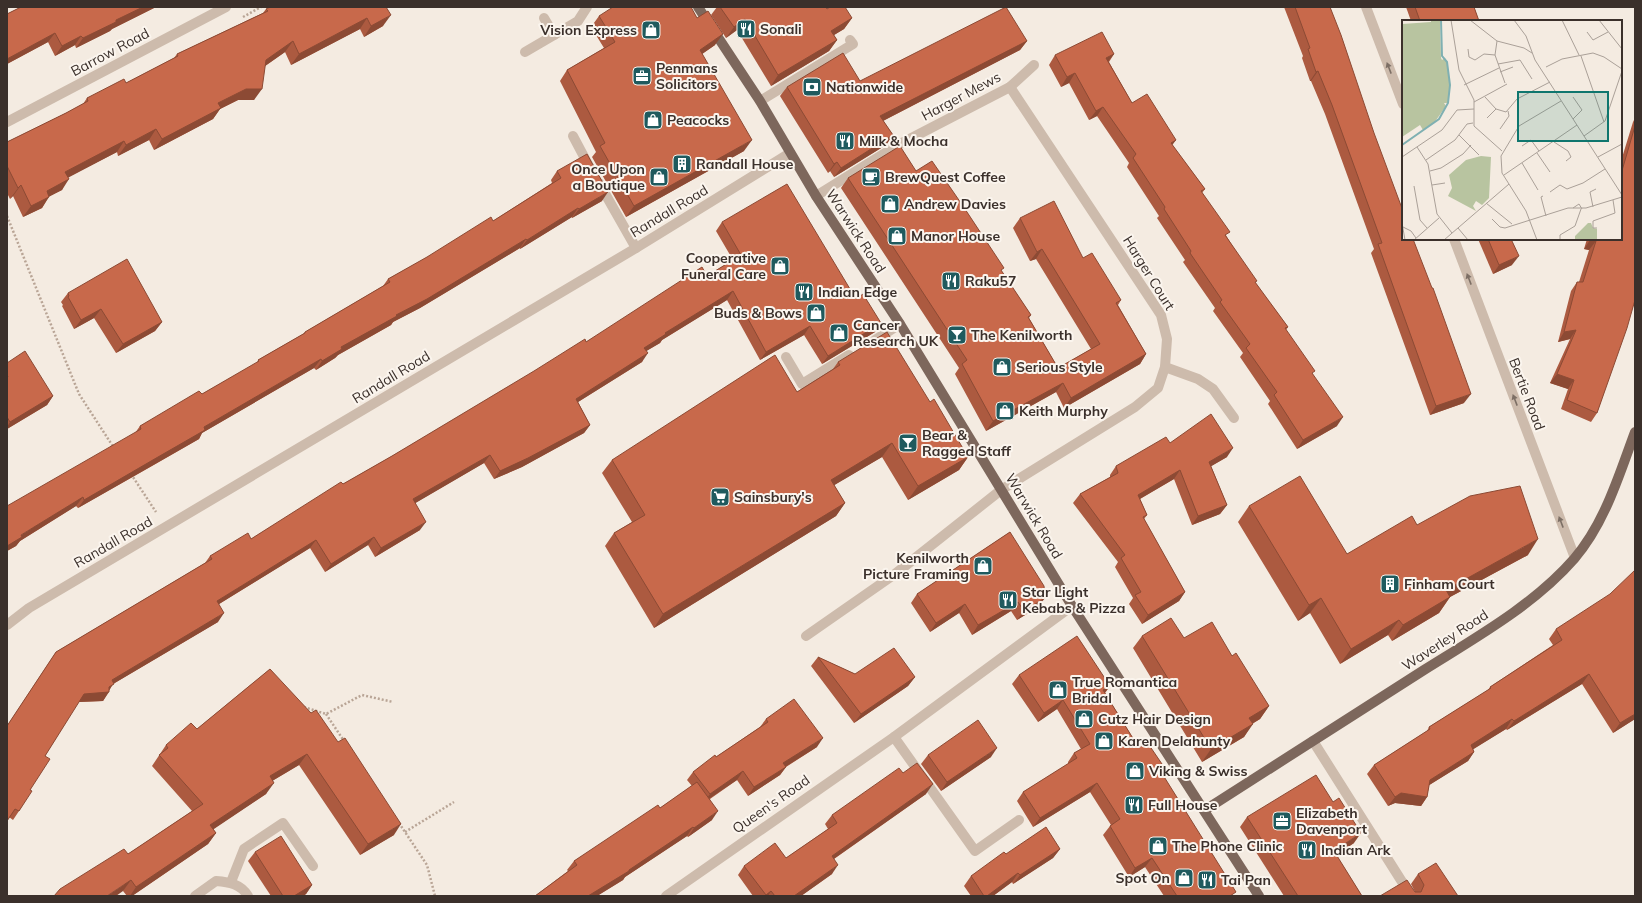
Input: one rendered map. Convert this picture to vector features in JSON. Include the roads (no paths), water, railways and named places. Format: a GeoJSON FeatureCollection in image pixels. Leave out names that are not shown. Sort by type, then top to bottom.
{"type":"FeatureCollection","features":[{"type":"Feature","properties":{"kind":"main road","name":"Warwick Road"},"geometry":{"type":"LineString","coordinates":[[698,7],[760,101],[816,196],[900,324],[1072,606],[1205,810],[1258,896]]}},
{"type":"Feature","properties":{"kind":"main road","name":"Waverley Road"},"geometry":{"type":"LineString","coordinates":[[1205,810],[1532,600],[1575,558],[1593,532],[1608,503],[1635,432]]}},
{"type":"Feature","properties":{"kind":"street","name":"Barrow Road"},"geometry":{"type":"LineString","coordinates":[[7,122],[226,7]]}},
{"type":"Feature","properties":{"kind":"street"},"geometry":{"type":"LineString","coordinates":[[525,52],[578,21],[587,7]]}},
{"type":"Feature","properties":{"kind":"street"},"geometry":{"type":"LineString","coordinates":[[1366,7],[1402,101]]}},
{"type":"Feature","properties":{"kind":"street"},"geometry":{"type":"LineString","coordinates":[[544,18],[554,35]]}},
{"type":"Feature","properties":{"kind":"street"},"geometry":{"type":"LineString","coordinates":[[760,101],[853,44],[850,40]]}},
{"type":"Feature","properties":{"kind":"street","name":"Harger Mews"},"geometry":{"type":"LineString","coordinates":[[816,196],[898,145],[1010,86],[1034,66]]}},
{"type":"Feature","properties":{"kind":"street","name":"Harger Court"},"geometry":{"type":"LineString","coordinates":[[806,636],[895,574],[1001,490],[1136,407],[1158,388],[1165,367],[1167,339],[1161,315],[1010,86]]}},
{"type":"Feature","properties":{"kind":"street"},"geometry":{"type":"LineString","coordinates":[[573,136],[636,248]]}},
{"type":"Feature","properties":{"kind":"street","name":"Randall Road"},"geometry":{"type":"LineString","coordinates":[[7,625],[29,608],[636,248],[790,153]]}},
{"type":"Feature","properties":{"kind":"street","name":"Bertie Road"},"geometry":{"type":"LineString","coordinates":[[1454,240],[1575,558]]}},
{"type":"Feature","properties":{"kind":"street"},"geometry":{"type":"LineString","coordinates":[[786,357],[802,384],[900,324]]}},
{"type":"Feature","properties":{"kind":"street"},"geometry":{"type":"LineString","coordinates":[[1165,367],[1198,379],[1213,389],[1234,418]]}},
{"type":"Feature","properties":{"kind":"street","name":"Queen's Road"},"geometry":{"type":"LineString","coordinates":[[666,896],[894,737],[1072,606]]}},
{"type":"Feature","properties":{"kind":"street"},"geometry":{"type":"LineString","coordinates":[[894,737],[975,851],[1019,820]]}},
{"type":"Feature","properties":{"kind":"street"},"geometry":{"type":"LineString","coordinates":[[1313,741],[1411,896]]}},
{"type":"Feature","properties":{"kind":"street"},"geometry":{"type":"LineString","coordinates":[[231,882],[244,849],[283,823],[313,866]]}},
{"type":"Feature","properties":{"kind":"street"},"geometry":{"type":"LineString","coordinates":[[195,896],[216,881],[231,882],[245,891],[248,896]]}},
{"type":"Feature","properties":{"kind":"place","name":"Sonali"},"geometry":{"type":"Point","coordinates":[746,29]}},
{"type":"Feature","properties":{"kind":"place","name":"Vision Express"},"geometry":{"type":"Point","coordinates":[651,30]}},
{"type":"Feature","properties":{"kind":"place","name":"Penmans Solicitors"},"geometry":{"type":"Point","coordinates":[642,76]}},
{"type":"Feature","properties":{"kind":"place","name":"Nationwide"},"geometry":{"type":"Point","coordinates":[812,87]}},
{"type":"Feature","properties":{"kind":"place","name":"Peacocks"},"geometry":{"type":"Point","coordinates":[653,120]}},
{"type":"Feature","properties":{"kind":"place","name":"Milk & Mocha"},"geometry":{"type":"Point","coordinates":[845,141]}},
{"type":"Feature","properties":{"kind":"place","name":"Randall House"},"geometry":{"type":"Point","coordinates":[682,164]}},
{"type":"Feature","properties":{"kind":"place","name":"Once Upon a Boutique"},"geometry":{"type":"Point","coordinates":[659,177]}},
{"type":"Feature","properties":{"kind":"place","name":"BrewQuest Coffee"},"geometry":{"type":"Point","coordinates":[871,177]}},
{"type":"Feature","properties":{"kind":"place","name":"Andrew Davies"},"geometry":{"type":"Point","coordinates":[890,204]}},
{"type":"Feature","properties":{"kind":"place","name":"Manor House"},"geometry":{"type":"Point","coordinates":[897,236]}},
{"type":"Feature","properties":{"kind":"place","name":"Cooperative Funeral Care"},"geometry":{"type":"Point","coordinates":[780,266]}},
{"type":"Feature","properties":{"kind":"place","name":"Raku57"},"geometry":{"type":"Point","coordinates":[951,281]}},
{"type":"Feature","properties":{"kind":"place","name":"Indian Edge"},"geometry":{"type":"Point","coordinates":[804,292]}},
{"type":"Feature","properties":{"kind":"place","name":"Buds & Bows"},"geometry":{"type":"Point","coordinates":[816,313]}},
{"type":"Feature","properties":{"kind":"place","name":"Cancer Research UK"},"geometry":{"type":"Point","coordinates":[839,333]}},
{"type":"Feature","properties":{"kind":"place","name":"The Kenilworth"},"geometry":{"type":"Point","coordinates":[957,335]}},
{"type":"Feature","properties":{"kind":"place","name":"Serious Style"},"geometry":{"type":"Point","coordinates":[1002,367]}},
{"type":"Feature","properties":{"kind":"place","name":"Keith Murphy"},"geometry":{"type":"Point","coordinates":[1005,411]}},
{"type":"Feature","properties":{"kind":"place","name":"Bear & Ragged Staff"},"geometry":{"type":"Point","coordinates":[908,443]}},
{"type":"Feature","properties":{"kind":"place","name":"Sainsbury's"},"geometry":{"type":"Point","coordinates":[720,497]}},
{"type":"Feature","properties":{"kind":"place","name":"Kenilworth Picture Framing"},"geometry":{"type":"Point","coordinates":[983,566]}},
{"type":"Feature","properties":{"kind":"place","name":"Finham Court"},"geometry":{"type":"Point","coordinates":[1390,584]}},
{"type":"Feature","properties":{"kind":"place","name":"Star Light Kebabs & Pizza"},"geometry":{"type":"Point","coordinates":[1008,600]}},
{"type":"Feature","properties":{"kind":"place","name":"True Romantica Bridal"},"geometry":{"type":"Point","coordinates":[1058,690]}},
{"type":"Feature","properties":{"kind":"place","name":"Cutz Hair Design"},"geometry":{"type":"Point","coordinates":[1084,719]}},
{"type":"Feature","properties":{"kind":"place","name":"Karen Delahunty"},"geometry":{"type":"Point","coordinates":[1104,741]}},
{"type":"Feature","properties":{"kind":"place","name":"Viking & Swiss"},"geometry":{"type":"Point","coordinates":[1135,771]}},
{"type":"Feature","properties":{"kind":"place","name":"Full House"},"geometry":{"type":"Point","coordinates":[1134,805]}},
{"type":"Feature","properties":{"kind":"place","name":"Elizabeth Davenport"},"geometry":{"type":"Point","coordinates":[1282,821]}},
{"type":"Feature","properties":{"kind":"place","name":"The Phone Clinic"},"geometry":{"type":"Point","coordinates":[1158,846]}},
{"type":"Feature","properties":{"kind":"place","name":"Indian Ark"},"geometry":{"type":"Point","coordinates":[1307,850]}},
{"type":"Feature","properties":{"kind":"place","name":"Spot On"},"geometry":{"type":"Point","coordinates":[1184,878]}},
{"type":"Feature","properties":{"kind":"place","name":"Tai Pan"},"geometry":{"type":"Point","coordinates":[1207,880]}}]}
